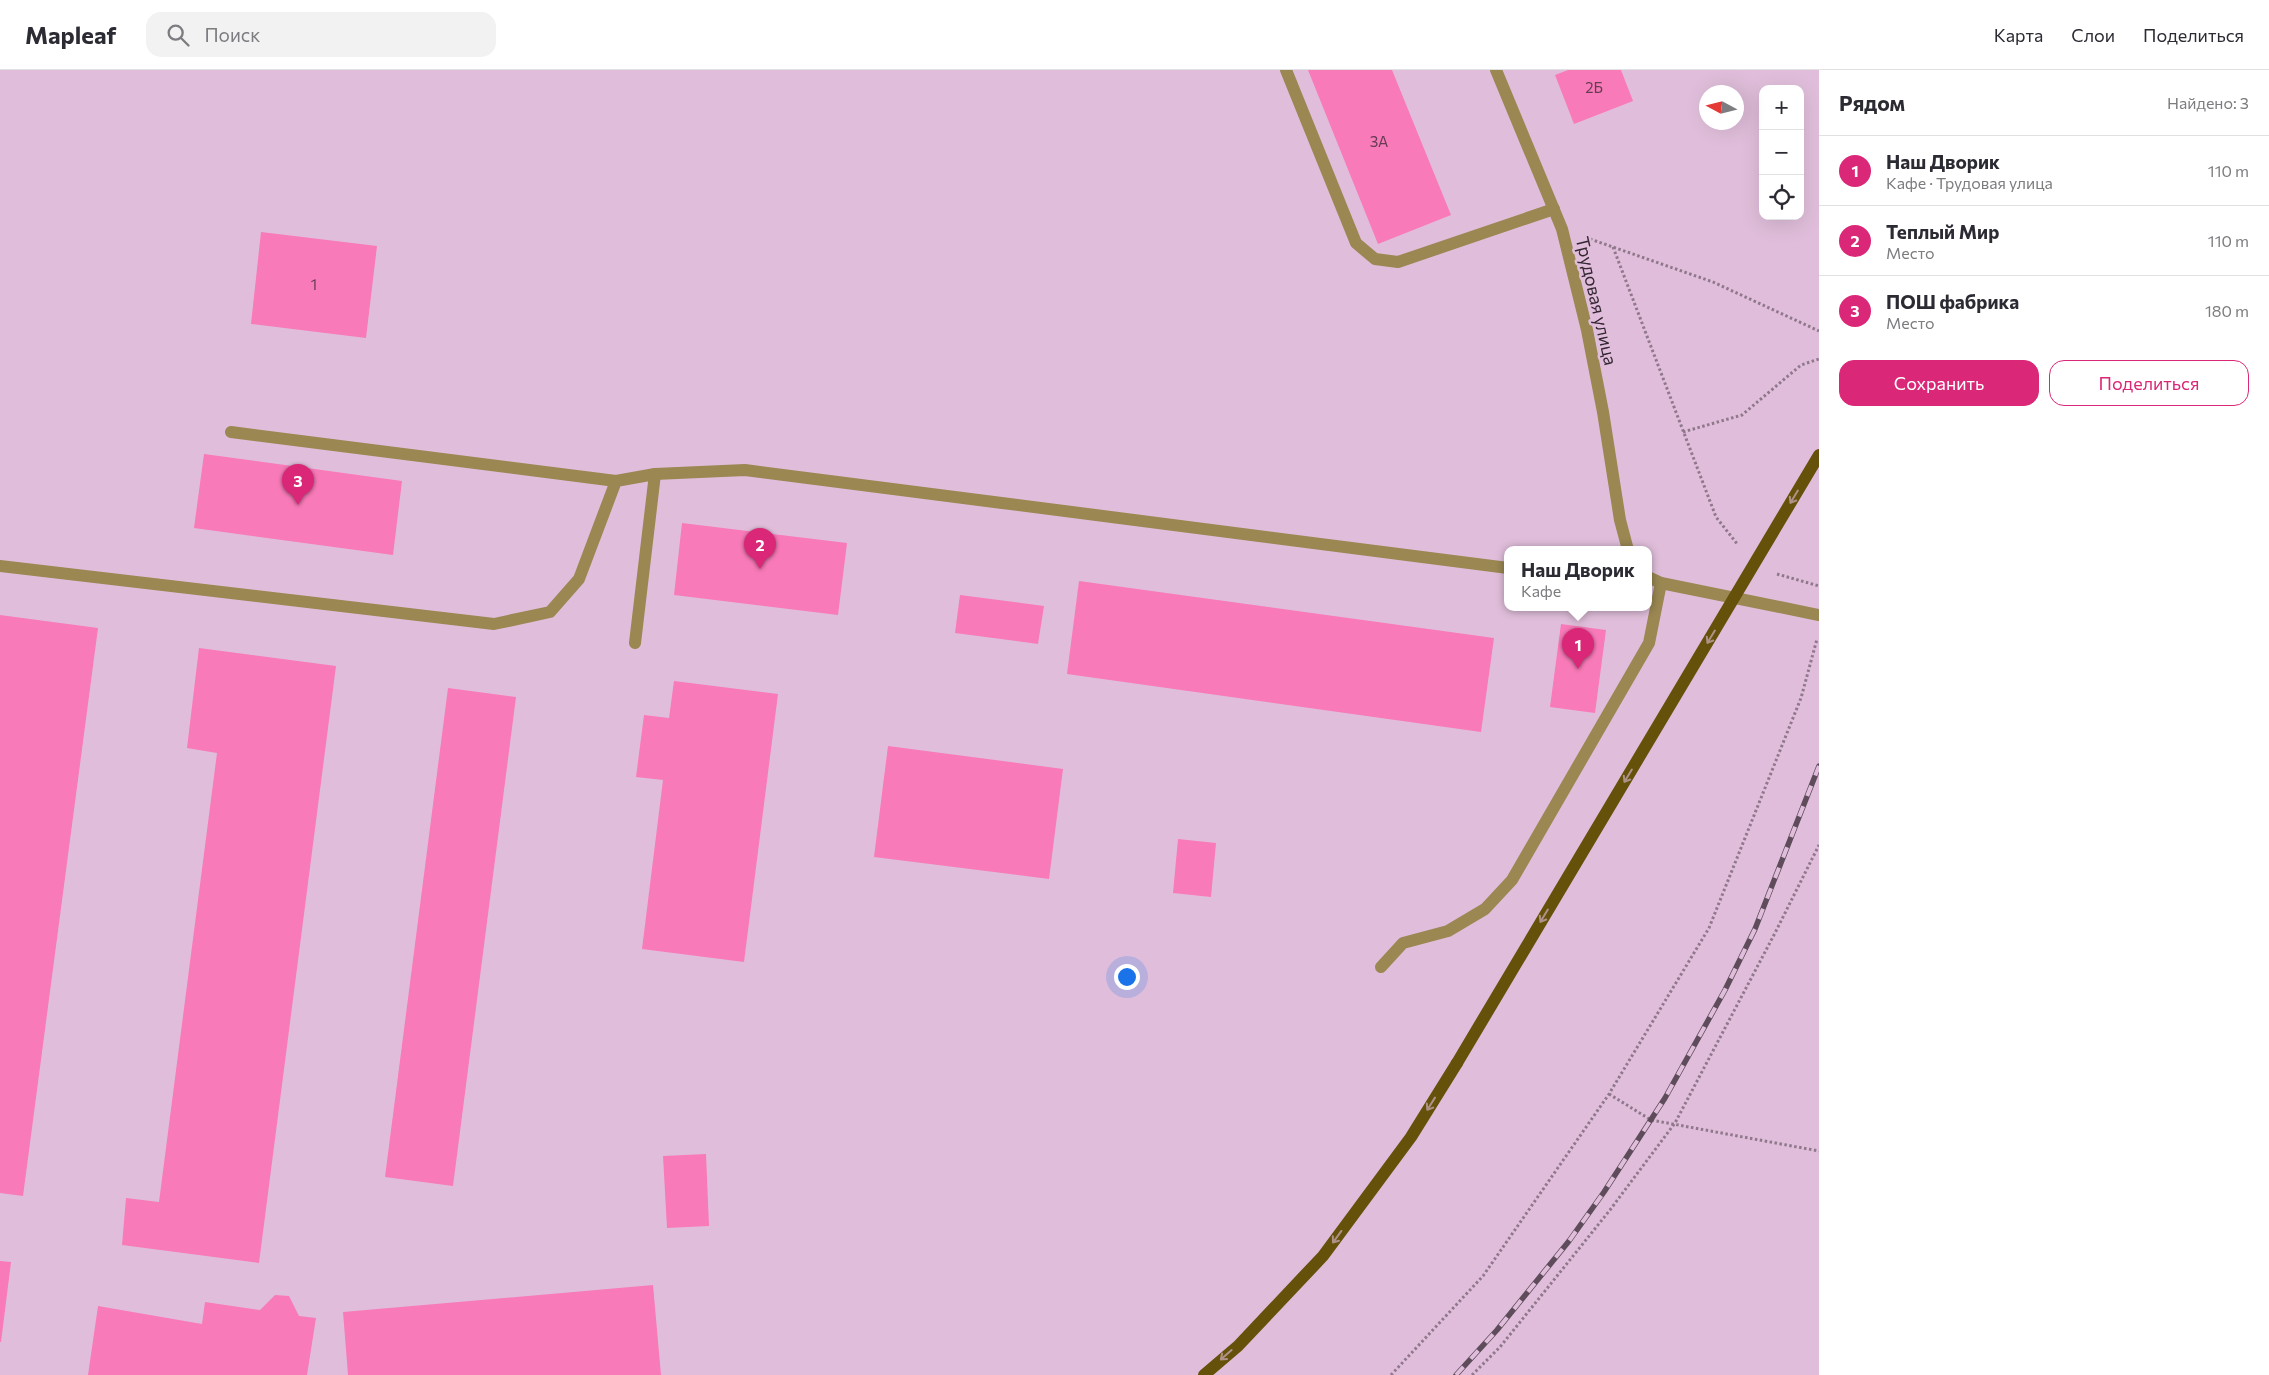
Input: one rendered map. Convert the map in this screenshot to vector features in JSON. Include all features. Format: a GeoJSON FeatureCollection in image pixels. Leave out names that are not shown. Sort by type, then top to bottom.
{"type":"FeatureCollection","features":[{"type":"Feature","properties":{"kind":"main road"},"geometry":{"type":"LineString","coordinates":[[1204,1375],[1238,1346],[1323,1256],[1411,1137],[1819,455]]}},
{"type":"Feature","properties":{"kind":"street"},"geometry":{"type":"LineString","coordinates":[[1286,70],[1356,243],[1375,259],[1398,262],[1554,209]]}},
{"type":"Feature","properties":{"kind":"street","name":"Трудовая улица"},"geometry":{"type":"LineString","coordinates":[[1496,70],[1562,229],[1587,330],[1603,412],[1620,520],[1627,546]]}},
{"type":"Feature","properties":{"kind":"street"},"geometry":{"type":"LineString","coordinates":[[231,432],[616,481],[655,474],[744,470],[1504,567]]}},
{"type":"Feature","properties":{"kind":"street"},"geometry":{"type":"LineString","coordinates":[[635,643],[655,474]]}},
{"type":"Feature","properties":{"kind":"street"},"geometry":{"type":"LineString","coordinates":[[0,566],[494,624],[550,612],[579,579],[616,481]]}},
{"type":"Feature","properties":{"kind":"street"},"geometry":{"type":"LineString","coordinates":[[1652,579],[1661,583],[1819,615]]}},
{"type":"Feature","properties":{"kind":"street"},"geometry":{"type":"LineString","coordinates":[[1380,967],[1403,943],[1448,931],[1485,909],[1512,880],[1649,643],[1661,583]]}},
{"type":"Feature","properties":{"kind":"path"},"geometry":{"type":"LineString","coordinates":[[1562,229],[1713,282],[1819,331]]}},
{"type":"Feature","properties":{"kind":"path"},"geometry":{"type":"LineString","coordinates":[[1613,247],[1716,516],[1739,546]]}},
{"type":"Feature","properties":{"kind":"path"},"geometry":{"type":"LineString","coordinates":[[1683,432],[1742,415],[1801,365],[1819,359]]}},
{"type":"Feature","properties":{"kind":"path"},"geometry":{"type":"LineString","coordinates":[[1774,574],[1819,586]]}},
{"type":"Feature","properties":{"kind":"path"},"geometry":{"type":"LineString","coordinates":[[1391,1375],[1483,1276],[1609,1094],[1709,928],[1801,698],[1819,632]]}},
{"type":"Feature","properties":{"kind":"path"},"geometry":{"type":"LineString","coordinates":[[1472,1375],[1500,1347],[1610,1210],[1675,1123],[1819,844]]}},
{"type":"Feature","properties":{"kind":"path"},"geometry":{"type":"LineString","coordinates":[[1609,1094],[1651,1120],[1819,1151]]}},
{"type":"Feature","properties":{"kind":"building"},"geometry":{"type":"Polygon","coordinates":[[[1308,70],[1392,70],[1451,215],[1378,244],[1308,70]]]}},
{"type":"Feature","properties":{"kind":"building"},"geometry":{"type":"Polygon","coordinates":[[[1568,70],[1621,70],[1633,101],[1574,124],[1555,75],[1568,70]]]}},
{"type":"Feature","properties":{"kind":"building"},"geometry":{"type":"Polygon","coordinates":[[[261,232],[377,246],[366,338],[251,324],[261,232]]]}},
{"type":"Feature","properties":{"kind":"building"},"geometry":{"type":"Polygon","coordinates":[[[204,454],[402,481],[393,555],[194,528],[204,454]]]}},
{"type":"Feature","properties":{"kind":"building"},"geometry":{"type":"Polygon","coordinates":[[[682,523],[847,543],[838,615],[674,595],[682,523]]]}},
{"type":"Feature","properties":{"kind":"building"},"geometry":{"type":"Polygon","coordinates":[[[1079,581],[1494,638],[1481,732],[1067,674],[1079,581]]]}},
{"type":"Feature","properties":{"kind":"building"},"geometry":{"type":"Polygon","coordinates":[[[960,595],[1044,606],[1038,644],[955,633],[960,595]]]}},
{"type":"Feature","properties":{"kind":"building"},"geometry":{"type":"Polygon","coordinates":[[[0,615],[98,628],[23,1196],[0,1193],[0,615]]]}},
{"type":"Feature","properties":{"kind":"building"},"geometry":{"type":"Polygon","coordinates":[[[1561,624],[1606,630],[1595,713],[1550,707],[1561,624]]]}},
{"type":"Feature","properties":{"kind":"building"},"geometry":{"type":"Polygon","coordinates":[[[199,648],[336,666],[259,1263],[122,1245],[126,1198],[159,1202],[217,753],[187,748],[199,648]]]}},
{"type":"Feature","properties":{"kind":"building"},"geometry":{"type":"Polygon","coordinates":[[[674,681],[778,694],[744,962],[642,949],[663,780],[636,777],[644,715],[669,718],[674,681]]]}},
{"type":"Feature","properties":{"kind":"building"},"geometry":{"type":"Polygon","coordinates":[[[448,688],[516,697],[453,1186],[385,1177],[448,688]]]}},
{"type":"Feature","properties":{"kind":"building"},"geometry":{"type":"Polygon","coordinates":[[[888,746],[1063,769],[1049,879],[874,857],[888,746]]]}},
{"type":"Feature","properties":{"kind":"building"},"geometry":{"type":"Polygon","coordinates":[[[1178,839],[1216,843],[1211,897],[1173,893],[1178,839]]]}},
{"type":"Feature","properties":{"kind":"building"},"geometry":{"type":"Polygon","coordinates":[[[706,1154],[709,1226],[667,1228],[663,1156],[706,1154]]]}},
{"type":"Feature","properties":{"kind":"building"},"geometry":{"type":"Polygon","coordinates":[[[0,1261],[11,1262],[1,1342],[0,1342],[0,1261]]]}},
{"type":"Feature","properties":{"kind":"building"},"geometry":{"type":"Polygon","coordinates":[[[653,1285],[661,1375],[348,1375],[343,1312],[653,1285]]]}},
{"type":"Feature","properties":{"kind":"building"},"geometry":{"type":"Polygon","coordinates":[[[275,1295],[289,1296],[299,1316],[316,1318],[307,1375],[88,1375],[98,1306],[202,1324],[205,1302],[260,1310],[275,1295]]]}},
{"type":"Feature","properties":{"kind":"railway"},"geometry":{"type":"LineString","coordinates":[[1456,1375],[1497,1330],[1569,1241],[1604,1192],[1665,1098],[1725,990],[1755,929],[1819,766]]}},
{"type":"Feature","properties":{"kind":"place","name":"ПОШ фабрика"},"geometry":{"type":"Point","coordinates":[298,505]}},
{"type":"Feature","properties":{"kind":"place","name":"Теплый Мир"},"geometry":{"type":"Point","coordinates":[760,569]}},
{"type":"Feature","properties":{"kind":"place","name":"Наш Дворик"},"geometry":{"type":"Point","coordinates":[1578,669]}}]}
